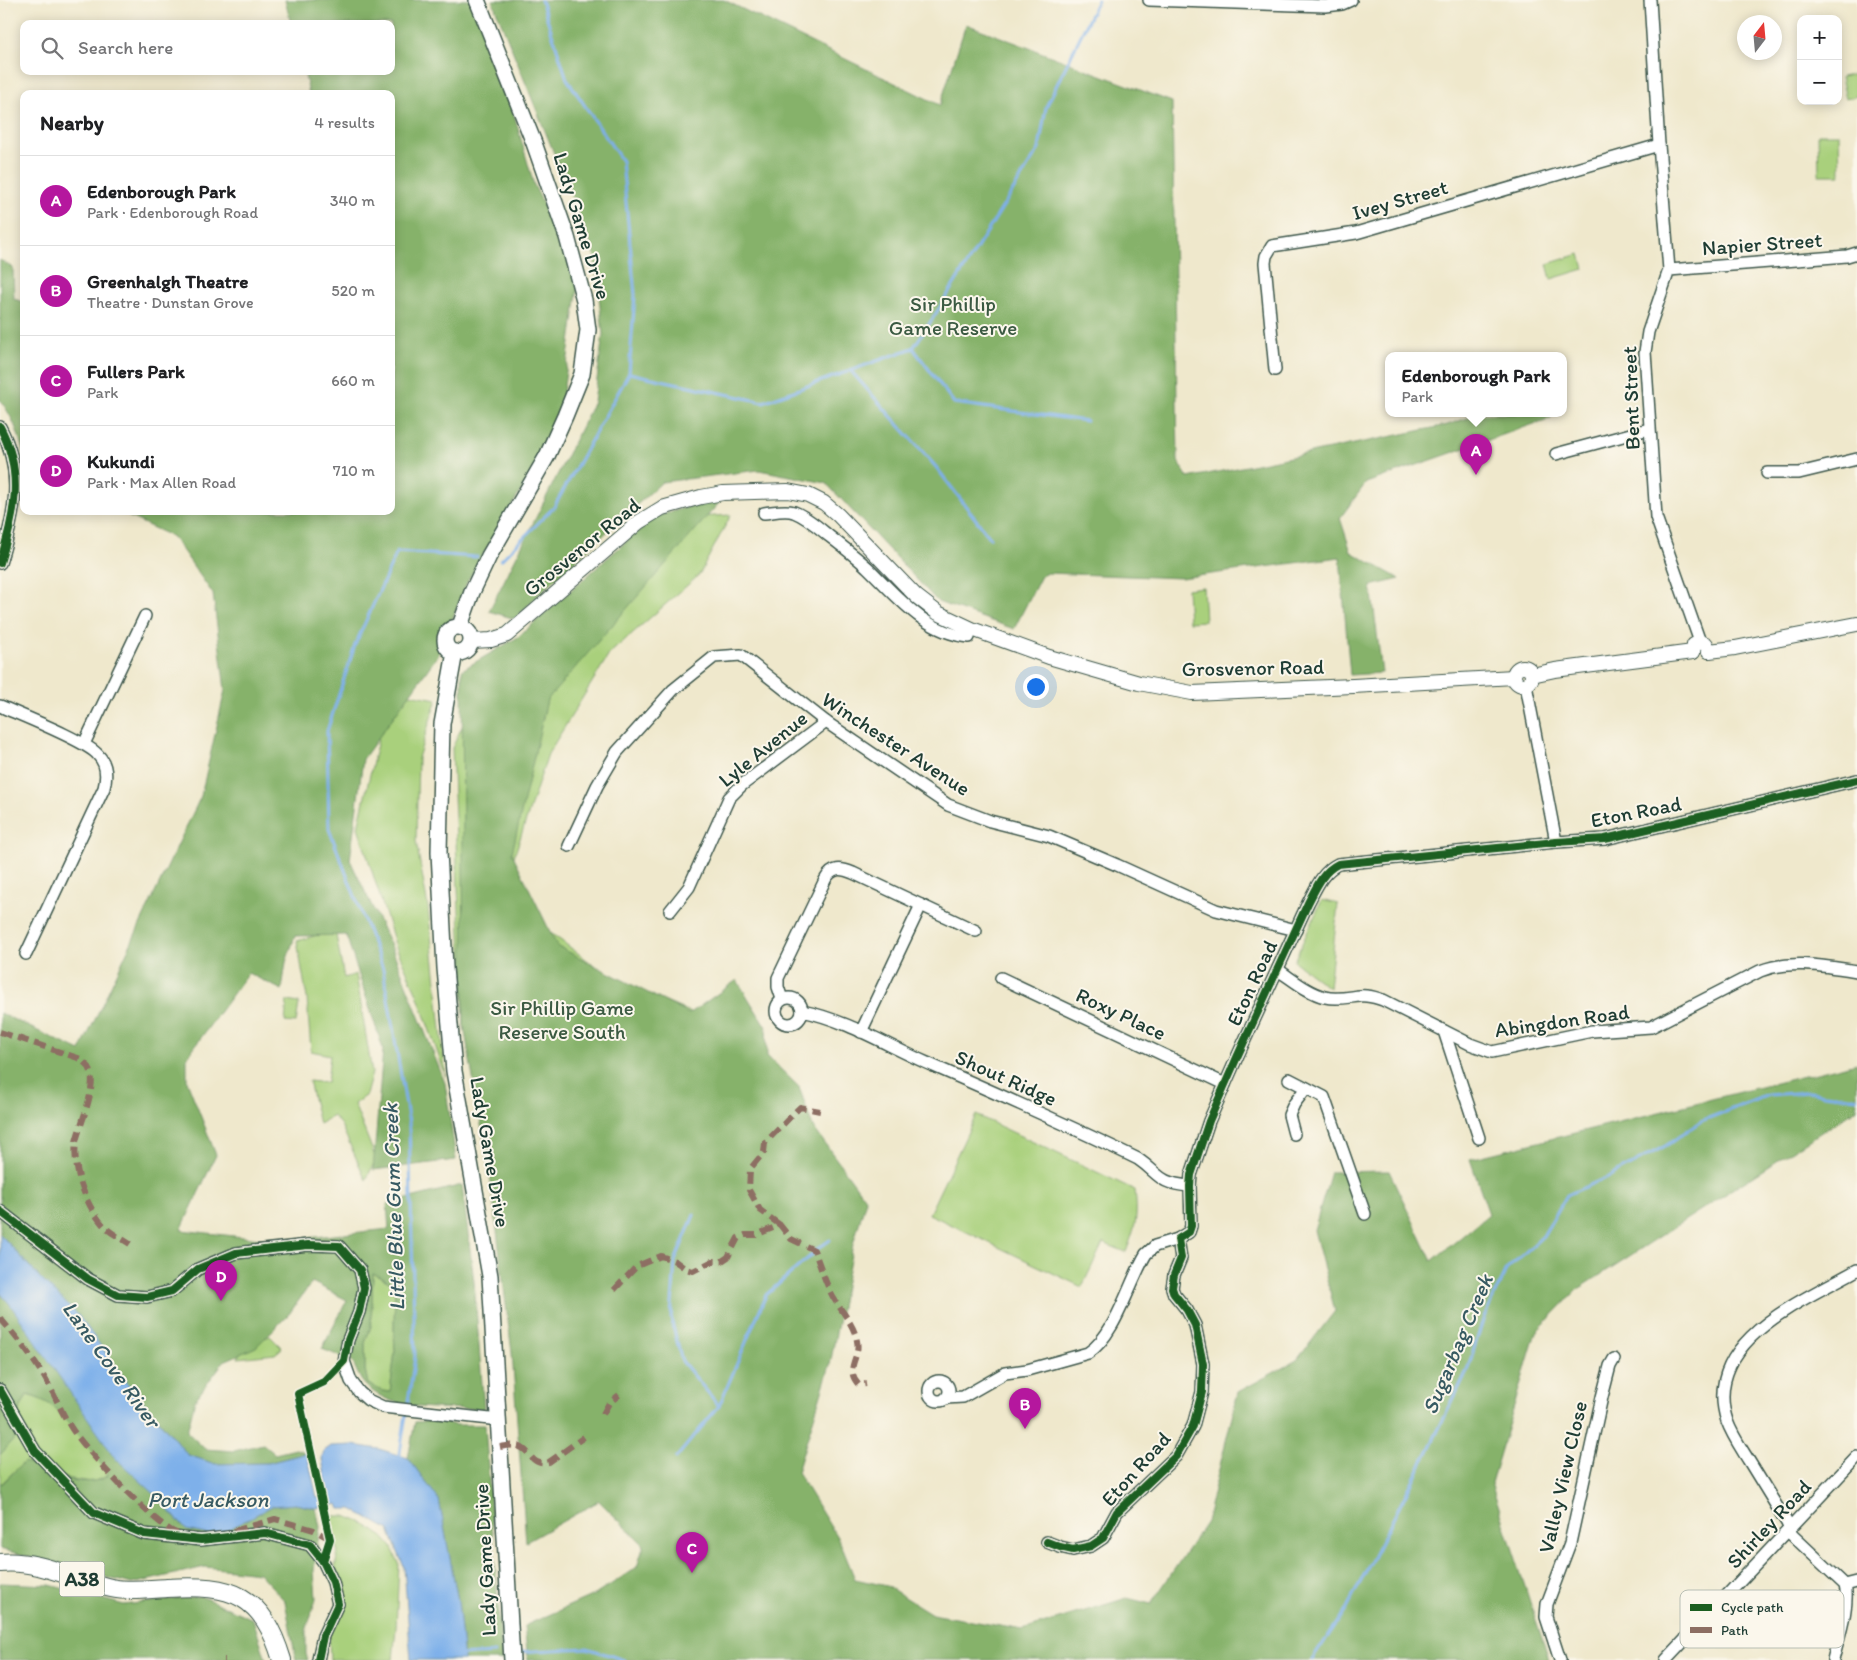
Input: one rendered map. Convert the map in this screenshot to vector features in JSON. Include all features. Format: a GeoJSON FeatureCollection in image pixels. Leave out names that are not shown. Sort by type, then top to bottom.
{"type":"FeatureCollection","features":[{"type":"Feature","properties":{"kind":"main road","name":"Lady Game Drive"},"geometry":{"type":"LineString","coordinates":[[460,626],[472,592],[489,556],[547,456],[565,416],[582,374],[588,330],[584,300],[567,237],[534,142],[476,0]]}},
{"type":"Feature","properties":{"kind":"main road"},"geometry":{"type":"LineString","coordinates":[[460,626],[470,633],[472,641],[466,651],[455,652],[446,644],[446,635],[452,628],[460,626]]}},
{"type":"Feature","properties":{"kind":"main road","name":"Lady Game Drive"},"geometry":{"type":"LineString","coordinates":[[455,652],[442,724],[439,852],[445,968],[454,1071],[490,1276],[512,1660]]}},
{"type":"Feature","properties":{"kind":"main road","name":"A38"},"geometry":{"type":"LineString","coordinates":[[0,1563],[17,1562],[33,1565],[112,1588],[152,1590],[166,1588],[217,1588],[254,1605],[262,1615],[281,1658]]}},
{"type":"Feature","properties":{"kind":"street"},"geometry":{"type":"LineString","coordinates":[[1149,0],[1310,6],[1335,5],[1351,0]]}},
{"type":"Feature","properties":{"kind":"street"},"geometry":{"type":"LineString","coordinates":[[1650,4],[1660,0]]}},
{"type":"Feature","properties":{"kind":"street","name":"Bent Street"},"geometry":{"type":"LineString","coordinates":[[1650,4],[1669,270],[1650,324],[1645,352],[1649,429],[1656,516],[1701,648]]}},
{"type":"Feature","properties":{"kind":"street","name":"Ivey Street"},"geometry":{"type":"LineString","coordinates":[[1275,370],[1265,263],[1266,256],[1272,246],[1356,233],[1659,145]]}},
{"type":"Feature","properties":{"kind":"street","name":"Napier Street"},"geometry":{"type":"LineString","coordinates":[[1669,270],[1847,256],[1857,253]]}},
{"type":"Feature","properties":{"kind":"street"},"geometry":{"type":"LineString","coordinates":[[0,427],[7,441],[14,470],[16,498],[0,562]]}},
{"type":"Feature","properties":{"kind":"street"},"geometry":{"type":"LineString","coordinates":[[1556,454],[1649,429]]}},
{"type":"Feature","properties":{"kind":"street"},"geometry":{"type":"LineString","coordinates":[[1767,473],[1799,472],[1857,459]]}},
{"type":"Feature","properties":{"kind":"street","name":"Grosvenor Road"},"geometry":{"type":"LineString","coordinates":[[472,641],[491,640],[508,634],[639,522],[662,508],[701,497],[747,491],[788,490],[808,495],[824,503],[921,600],[938,613],[972,629],[1049,657],[1139,683],[1192,693],[1524,679],[1555,670],[1701,648],[1735,648],[1857,624]]}},
{"type":"Feature","properties":{"kind":"street"},"geometry":{"type":"LineString","coordinates":[[764,513],[793,512],[814,524],[863,564],[916,616],[933,626],[957,636],[969,636],[972,629]]}},
{"type":"Feature","properties":{"kind":"street"},"geometry":{"type":"LineString","coordinates":[[84,744],[144,616]]}},
{"type":"Feature","properties":{"kind":"street","name":"Winchester Avenue"},"geometry":{"type":"LineString","coordinates":[[569,846],[597,786],[617,752],[673,690],[714,656],[740,656],[826,722],[948,805],[990,821],[1049,836],[1216,910],[1296,930]]}},
{"type":"Feature","properties":{"kind":"street"},"geometry":{"type":"LineString","coordinates":[[1524,679],[1556,842]]}},
{"type":"Feature","properties":{"kind":"street"},"geometry":{"type":"LineString","coordinates":[[0,706],[84,744],[98,754],[105,766],[107,777],[104,788],[26,954]]}},
{"type":"Feature","properties":{"kind":"street","name":"Lyle Avenue"},"geometry":{"type":"LineString","coordinates":[[670,912],[689,887],[729,798],[742,785],[826,722]]}},
{"type":"Feature","properties":{"kind":"street","name":"Eton Road"},"geometry":{"type":"LineString","coordinates":[[1047,1542],[1060,1548],[1073,1550],[1091,1546],[1103,1538],[1117,1512],[1176,1456],[1193,1426],[1202,1392],[1203,1364],[1195,1325],[1172,1288],[1174,1275],[1181,1258],[1178,1238],[1189,1232],[1191,1226],[1190,1186],[1198,1150],[1225,1084],[1296,930],[1320,880],[1327,871],[1338,864],[1556,842],[1605,839],[1857,780]]}},
{"type":"Feature","properties":{"kind":"street"},"geometry":{"type":"LineString","coordinates":[[782,1000],[778,987],[778,978],[831,871],[841,868],[847,870],[976,931]]}},
{"type":"Feature","properties":{"kind":"street"},"geometry":{"type":"LineString","coordinates":[[862,1032],[921,905]]}},
{"type":"Feature","properties":{"kind":"street","name":"Abingdon Road"},"geometry":{"type":"LineString","coordinates":[[1278,970],[1314,993],[1326,998],[1372,996],[1383,1000],[1481,1049],[1492,1052],[1592,1032],[1652,1027],[1760,971],[1774,966],[1808,964],[1857,971]]}},
{"type":"Feature","properties":{"kind":"street","name":"Roxy Place"},"geometry":{"type":"LineString","coordinates":[[1001,978],[1225,1084]]}},
{"type":"Feature","properties":{"kind":"street"},"geometry":{"type":"LineString","coordinates":[[790,998],[800,1004],[802,1011],[800,1017],[793,1023],[781,1021],[776,1014],[776,1006],[782,1000],[790,998]]}},
{"type":"Feature","properties":{"kind":"street","name":"Shout Ridge"},"geometry":{"type":"LineString","coordinates":[[802,1011],[831,1018],[1135,1158],[1144,1163],[1165,1182],[1190,1186]]}},
{"type":"Feature","properties":{"kind":"street"},"geometry":{"type":"LineString","coordinates":[[1444,1031],[1479,1138]]}},
{"type":"Feature","properties":{"kind":"street"},"geometry":{"type":"LineString","coordinates":[[1290,1078],[1324,1097],[1365,1214]]}},
{"type":"Feature","properties":{"kind":"street"},"geometry":{"type":"LineString","coordinates":[[1294,1134],[1289,1115],[1294,1104],[1306,1088]]}},
{"type":"Feature","properties":{"kind":"street"},"geometry":{"type":"LineString","coordinates":[[0,1211],[88,1279],[118,1295],[148,1297],[172,1291],[198,1269],[236,1253],[308,1246],[339,1246],[360,1270],[364,1288],[348,1340],[344,1361],[351,1381],[368,1400],[383,1408],[499,1420]]}},
{"type":"Feature","properties":{"kind":"street"},"geometry":{"type":"LineString","coordinates":[[946,1398],[963,1396],[1005,1373],[1027,1370],[1088,1353],[1095,1349],[1109,1330],[1146,1254],[1155,1246],[1178,1238]]}},
{"type":"Feature","properties":{"kind":"street"},"geometry":{"type":"LineString","coordinates":[[1844,1608],[1847,1593],[1845,1585],[1792,1535],[1732,1434],[1724,1410],[1724,1380],[1734,1357],[1759,1329],[1792,1307],[1857,1270]]}},
{"type":"Feature","properties":{"kind":"street","name":"Valley View Close"},"geometry":{"type":"LineString","coordinates":[[1560,1660],[1546,1617],[1547,1604],[1570,1543],[1602,1397],[1610,1366],[1614,1359]]}},
{"type":"Feature","properties":{"kind":"street"},"geometry":{"type":"LineString","coordinates":[[0,1390],[36,1451],[94,1513],[144,1534],[201,1540],[265,1533],[310,1545],[323,1561],[333,1582],[338,1604],[323,1636],[318,1660]]}},
{"type":"Feature","properties":{"kind":"street","name":"Shirley Road"},"geometry":{"type":"LineString","coordinates":[[1733,1590],[1857,1457]]}},
{"type":"Feature","properties":{"kind":"street"},"geometry":{"type":"LineString","coordinates":[[1845,1585],[1857,1582]]}},
{"type":"Feature","properties":{"kind":"street"},"geometry":{"type":"LineString","coordinates":[[323,1636],[325,1660]]}},
{"type":"Feature","properties":{"kind":"street","name":"Shirley Road"},"geometry":{"type":"LineString","coordinates":[[1666,1660],[1680,1645]]}},
{"type":"Feature","properties":{"kind":"green space"},"geometry":{"type":"Polygon","coordinates":[[[285,0],[471,0],[502,72],[534,185],[579,279],[558,428],[468,580],[438,655],[363,759],[350,860],[391,946],[445,1083],[456,1160],[373,1170],[383,1049],[346,935],[295,936],[286,962],[282,990],[248,973],[187,1057],[187,1081],[216,1155],[181,1230],[278,1241],[389,1229],[387,1204],[462,1185],[474,1282],[484,1409],[406,1405],[391,1401],[377,1394],[363,1383],[352,1361],[322,1349],[347,1300],[312,1282],[289,1314],[256,1347],[224,1361],[195,1400],[187,1432],[205,1449],[234,1451],[263,1444],[275,1454],[296,1449],[307,1453],[268,1463],[215,1464],[188,1455],[41,1279],[0,1234],[0,1013],[80,1051],[201,796],[225,690],[213,594],[173,537],[126,515],[395,515],[395,90],[308,90],[305,75],[395,75],[395,20],[290,20],[285,0]],[[373,1273],[371,1326],[365,1343],[365,1370],[368,1384],[382,1391],[390,1392],[395,1352],[395,1285],[373,1273]]]}},
{"type":"Feature","properties":{"kind":"green space","name":"Sir Phillip Game Reserve"},"geometry":{"type":"Polygon","coordinates":[[[492,0],[724,0],[940,105],[966,24],[1172,102],[1178,461],[1188,478],[1447,425],[1470,417],[1551,418],[1366,483],[1340,518],[1351,552],[1400,579],[1371,586],[1382,673],[1350,675],[1340,557],[1181,578],[1047,573],[1041,576],[1014,629],[938,602],[826,483],[759,470],[662,482],[539,594],[515,619],[489,611],[594,402],[603,334],[594,252],[492,0]]]}},
{"type":"Feature","properties":{"kind":"green space"},"geometry":{"type":"Polygon","coordinates":[[[1857,74],[1857,96],[1846,99],[1842,77],[1857,74]]]}},
{"type":"Feature","properties":{"kind":"green space"},"geometry":{"type":"Polygon","coordinates":[[[1818,134],[1839,134],[1840,175],[1819,175],[1818,134]]]}},
{"type":"Feature","properties":{"kind":"green space"},"geometry":{"type":"Polygon","coordinates":[[[1580,254],[1584,269],[1551,279],[1547,264],[1580,254]]]}},
{"type":"Feature","properties":{"kind":"green space"},"geometry":{"type":"Polygon","coordinates":[[[0,260],[13,268],[14,299],[20,301],[20,440],[9,413],[0,400],[0,260]]]}},
{"type":"Feature","properties":{"kind":"green space"},"geometry":{"type":"Polygon","coordinates":[[[725,496],[547,700],[512,853],[557,946],[689,1014],[737,980],[766,1027],[767,1056],[799,1087],[813,1127],[866,1200],[853,1244],[830,1365],[797,1472],[840,1542],[855,1579],[887,1586],[932,1614],[1023,1630],[1127,1598],[1151,1604],[1206,1522],[1238,1392],[1297,1360],[1335,1311],[1314,1230],[1331,1172],[1389,1171],[1432,1261],[1489,1214],[1470,1159],[1857,1063],[1857,1109],[1577,1290],[1536,1332],[1491,1483],[1549,1660],[528,1660],[524,1626],[598,1593],[637,1567],[644,1545],[599,1501],[526,1542],[512,1353],[491,1182],[464,1026],[462,670],[518,637],[654,517],[725,496]]]}},
{"type":"Feature","properties":{"kind":"green space","name":"Sir Phillip Game Reserve South"},"geometry":{"type":"Polygon","coordinates":[[[731,515],[699,575],[610,653],[548,754],[501,896],[614,980],[701,1017],[464,1026],[452,748],[483,682],[665,519],[731,515]]]}},
{"type":"Feature","properties":{"kind":"green space"},"geometry":{"type":"Polygon","coordinates":[[[1203,587],[1205,621],[1189,622],[1187,589],[1203,587]]]}},
{"type":"Feature","properties":{"kind":"green space"},"geometry":{"type":"Polygon","coordinates":[[[409,694],[437,699],[418,758],[416,841],[428,907],[446,1077],[417,994],[396,947],[358,827],[380,731],[409,694]]]}},
{"type":"Feature","properties":{"kind":"green space"},"geometry":{"type":"Polygon","coordinates":[[[1322,900],[1338,904],[1329,988],[1294,961],[1322,900]]]}},
{"type":"Feature","properties":{"kind":"green space"},"geometry":{"type":"Polygon","coordinates":[[[335,930],[344,978],[356,974],[372,1073],[366,1095],[354,1104],[376,1159],[366,1180],[341,1125],[333,1116],[319,1124],[309,1081],[327,1083],[330,1055],[311,1051],[307,998],[297,941],[335,930]]]}},
{"type":"Feature","properties":{"kind":"green space"},"geometry":{"type":"Polygon","coordinates":[[[287,1001],[299,1003],[296,1023],[285,1022],[287,1001]]]}},
{"type":"Feature","properties":{"kind":"green space"},"geometry":{"type":"Polygon","coordinates":[[[976,1115],[1135,1190],[1135,1222],[1126,1252],[1103,1243],[1082,1287],[929,1214],[976,1115]]]}},
{"type":"Feature","properties":{"kind":"green space"},"geometry":{"type":"Polygon","coordinates":[[[373,1273],[395,1285],[395,1352],[390,1392],[382,1391],[368,1384],[365,1370],[365,1343],[371,1326],[373,1273]]]}},
{"type":"Feature","properties":{"kind":"green space"},"geometry":{"type":"Polygon","coordinates":[[[0,1293],[186,1530],[209,1535],[226,1531],[272,1506],[295,1504],[316,1508],[320,1527],[314,1570],[316,1599],[306,1631],[306,1654],[308,1660],[296,1660],[285,1601],[259,1573],[205,1567],[132,1584],[0,1549],[0,1482],[2,1484],[24,1462],[55,1475],[77,1481],[88,1482],[108,1476],[94,1454],[57,1410],[44,1401],[27,1395],[13,1423],[17,1436],[0,1455],[0,1293]]]}},
{"type":"Feature","properties":{"kind":"green space"},"geometry":{"type":"Polygon","coordinates":[[[270,1336],[282,1348],[275,1354],[238,1358],[239,1348],[270,1336]]]}},
{"type":"Feature","properties":{"kind":"green space"},"geometry":{"type":"Polygon","coordinates":[[[26,1395],[44,1401],[62,1415],[102,1464],[109,1476],[92,1482],[65,1478],[24,1462],[1,1484],[0,1455],[26,1395]]]}},
{"type":"Feature","properties":{"kind":"green space"},"geometry":{"type":"Polygon","coordinates":[[[434,1421],[456,1425],[485,1425],[502,1660],[464,1660],[458,1601],[439,1500],[408,1458],[415,1422],[434,1421]]]}},
{"type":"Feature","properties":{"kind":"green space"},"geometry":{"type":"Polygon","coordinates":[[[330,1516],[345,1516],[361,1522],[383,1537],[391,1546],[399,1563],[393,1660],[330,1660],[329,1635],[343,1603],[342,1582],[335,1568],[338,1552],[334,1541],[330,1516]]]}},
{"type":"Feature","properties":{"kind":"green space"},"geometry":{"type":"Polygon","coordinates":[[[0,1583],[50,1585],[124,1605],[200,1596],[253,1619],[266,1660],[0,1660],[0,1583]]]}},
{"type":"Feature","properties":{"kind":"water","name":"Port Jackson"},"geometry":{"type":"Polygon","coordinates":[[[0,1234],[41,1279],[79,1316],[132,1389],[188,1455],[215,1464],[268,1463],[307,1453],[317,1498],[329,1496],[322,1459],[324,1451],[331,1446],[353,1445],[379,1449],[408,1458],[439,1500],[458,1601],[464,1660],[411,1660],[404,1567],[389,1530],[352,1509],[340,1509],[338,1504],[316,1508],[295,1504],[272,1506],[226,1531],[209,1535],[186,1530],[159,1498],[115,1458],[9,1303],[0,1293],[0,1234]]]}},
{"type":"Feature","properties":{"kind":"waterway","name":"Little Blue Gum Creek"},"geometry":{"type":"LineString","coordinates":[[501,560],[554,507],[629,373],[635,295],[622,161],[567,79],[541,0]]}},
{"type":"Feature","properties":{"kind":"waterway","name":"Little Blue Gum Creek"},"geometry":{"type":"LineString","coordinates":[[913,348],[1039,149],[1046,107],[1098,0]]}},
{"type":"Feature","properties":{"kind":"waterway"},"geometry":{"type":"LineString","coordinates":[[629,373],[763,402],[913,348],[954,403],[1086,421]]}},
{"type":"Feature","properties":{"kind":"waterway"},"geometry":{"type":"LineString","coordinates":[[850,370],[936,467],[990,538]]}},
{"type":"Feature","properties":{"kind":"waterway","name":"Little Blue Gum Creek"},"geometry":{"type":"LineString","coordinates":[[399,1459],[415,1357],[409,1123],[383,969],[329,829],[327,731],[355,645],[397,552],[477,557]]}},
{"type":"Feature","properties":{"kind":"waterway","name":"Sugarbag Creek"},"geometry":{"type":"LineString","coordinates":[[1312,1660],[1347,1608],[1426,1455],[1467,1371],[1484,1317],[1506,1270],[1543,1236],[1567,1195],[1610,1176],[1667,1145],[1701,1121],[1768,1095],[1808,1092],[1857,1098]]}},
{"type":"Feature","properties":{"kind":"waterway"},"geometry":{"type":"LineString","coordinates":[[694,1215],[675,1261],[671,1318],[682,1361],[719,1406]]}},
{"type":"Feature","properties":{"kind":"waterway"},"geometry":{"type":"LineString","coordinates":[[816,1250],[830,1240]]}},
{"type":"Feature","properties":{"kind":"waterway"},"geometry":{"type":"LineString","coordinates":[[676,1458],[719,1406],[766,1295],[814,1253]]}},
{"type":"Feature","properties":{"kind":"waterway"},"geometry":{"type":"LineString","coordinates":[[517,1652],[587,1648],[624,1660]]}},
{"type":"Feature","properties":{"kind":"waterway"},"geometry":{"type":"LineString","coordinates":[[460,1655],[494,1653]]}},
{"type":"Feature","properties":{"kind":"marked path"},"geometry":{"type":"LineString","coordinates":[[0,1032],[81,1059],[89,1067],[92,1084],[76,1142],[76,1164],[82,1188],[93,1211],[107,1229],[130,1244]]}},
{"type":"Feature","properties":{"kind":"marked path"},"geometry":{"type":"LineString","coordinates":[[780,1225],[760,1210],[749,1190],[750,1169],[764,1152],[765,1143],[800,1107],[820,1111]]}},
{"type":"Feature","properties":{"kind":"marked path"},"geometry":{"type":"LineString","coordinates":[[614,1290],[637,1266],[661,1256],[693,1271],[713,1261],[722,1261],[728,1257],[738,1238],[745,1235],[756,1235],[780,1225],[791,1239],[814,1250],[830,1291],[850,1323],[857,1341],[857,1353],[852,1368],[854,1379],[859,1385],[866,1384]]}},
{"type":"Feature","properties":{"kind":"marked path"},"geometry":{"type":"LineString","coordinates":[[0,1318],[37,1365],[68,1423],[91,1453],[140,1505],[156,1519],[180,1534]]}},
{"type":"Feature","properties":{"kind":"marked path"},"geometry":{"type":"LineString","coordinates":[[603,1414],[609,1403],[619,1395]]}},
{"type":"Feature","properties":{"kind":"marked path"},"geometry":{"type":"LineString","coordinates":[[500,1447],[517,1446],[526,1451],[534,1460],[543,1463],[549,1462],[584,1437]]}},
{"type":"Feature","properties":{"kind":"marked path"},"geometry":{"type":"LineString","coordinates":[[234,1531],[275,1519],[314,1530],[330,1539]]}},
{"type":"Feature","properties":{"kind":"cycle path"},"geometry":{"type":"LineString","coordinates":[[0,427],[8,444],[15,478],[13,511],[0,563]]}},
{"type":"Feature","properties":{"kind":"cycle path"},"geometry":{"type":"LineString","coordinates":[[1047,1542],[1073,1550],[1091,1546],[1103,1538],[1117,1512],[1176,1456],[1193,1426],[1202,1392],[1203,1364],[1195,1325],[1172,1288],[1174,1275],[1181,1258],[1178,1239],[1189,1232],[1191,1226],[1191,1175],[1209,1121],[1238,1055],[1308,903],[1320,881],[1332,867],[1338,864],[1556,842],[1605,839],[1857,780]]}},
{"type":"Feature","properties":{"kind":"cycle path"},"geometry":{"type":"LineString","coordinates":[[0,1211],[88,1279],[118,1295],[147,1297],[172,1291],[198,1269],[236,1253],[308,1245],[339,1246],[360,1270],[364,1288],[359,1312],[348,1340],[344,1361],[324,1382],[298,1394],[330,1539],[323,1561]]}},
{"type":"Feature","properties":{"kind":"cycle path"},"geometry":{"type":"LineString","coordinates":[[0,1390],[35,1451],[94,1513],[144,1534],[201,1540],[265,1533],[310,1545],[323,1561],[333,1582],[338,1604],[323,1636],[318,1660]]}},
{"type":"Feature","properties":{"kind":"place","name":"Edenborough Park"},"geometry":{"type":"Point","coordinates":[1476,475]}},
{"type":"Feature","properties":{"kind":"place","name":"Kukundi"},"geometry":{"type":"Point","coordinates":[221,1301]}},
{"type":"Feature","properties":{"kind":"place","name":"Greenhalgh Theatre"},"geometry":{"type":"Point","coordinates":[1025,1429]}},
{"type":"Feature","properties":{"kind":"place","name":"Fullers Park"},"geometry":{"type":"Point","coordinates":[692,1573]}},
{"type":"Feature","properties":{"kind":"water label","name":"Lane Cove River"},"geometry":{"type":"Point","coordinates":[112,1364]}}]}
